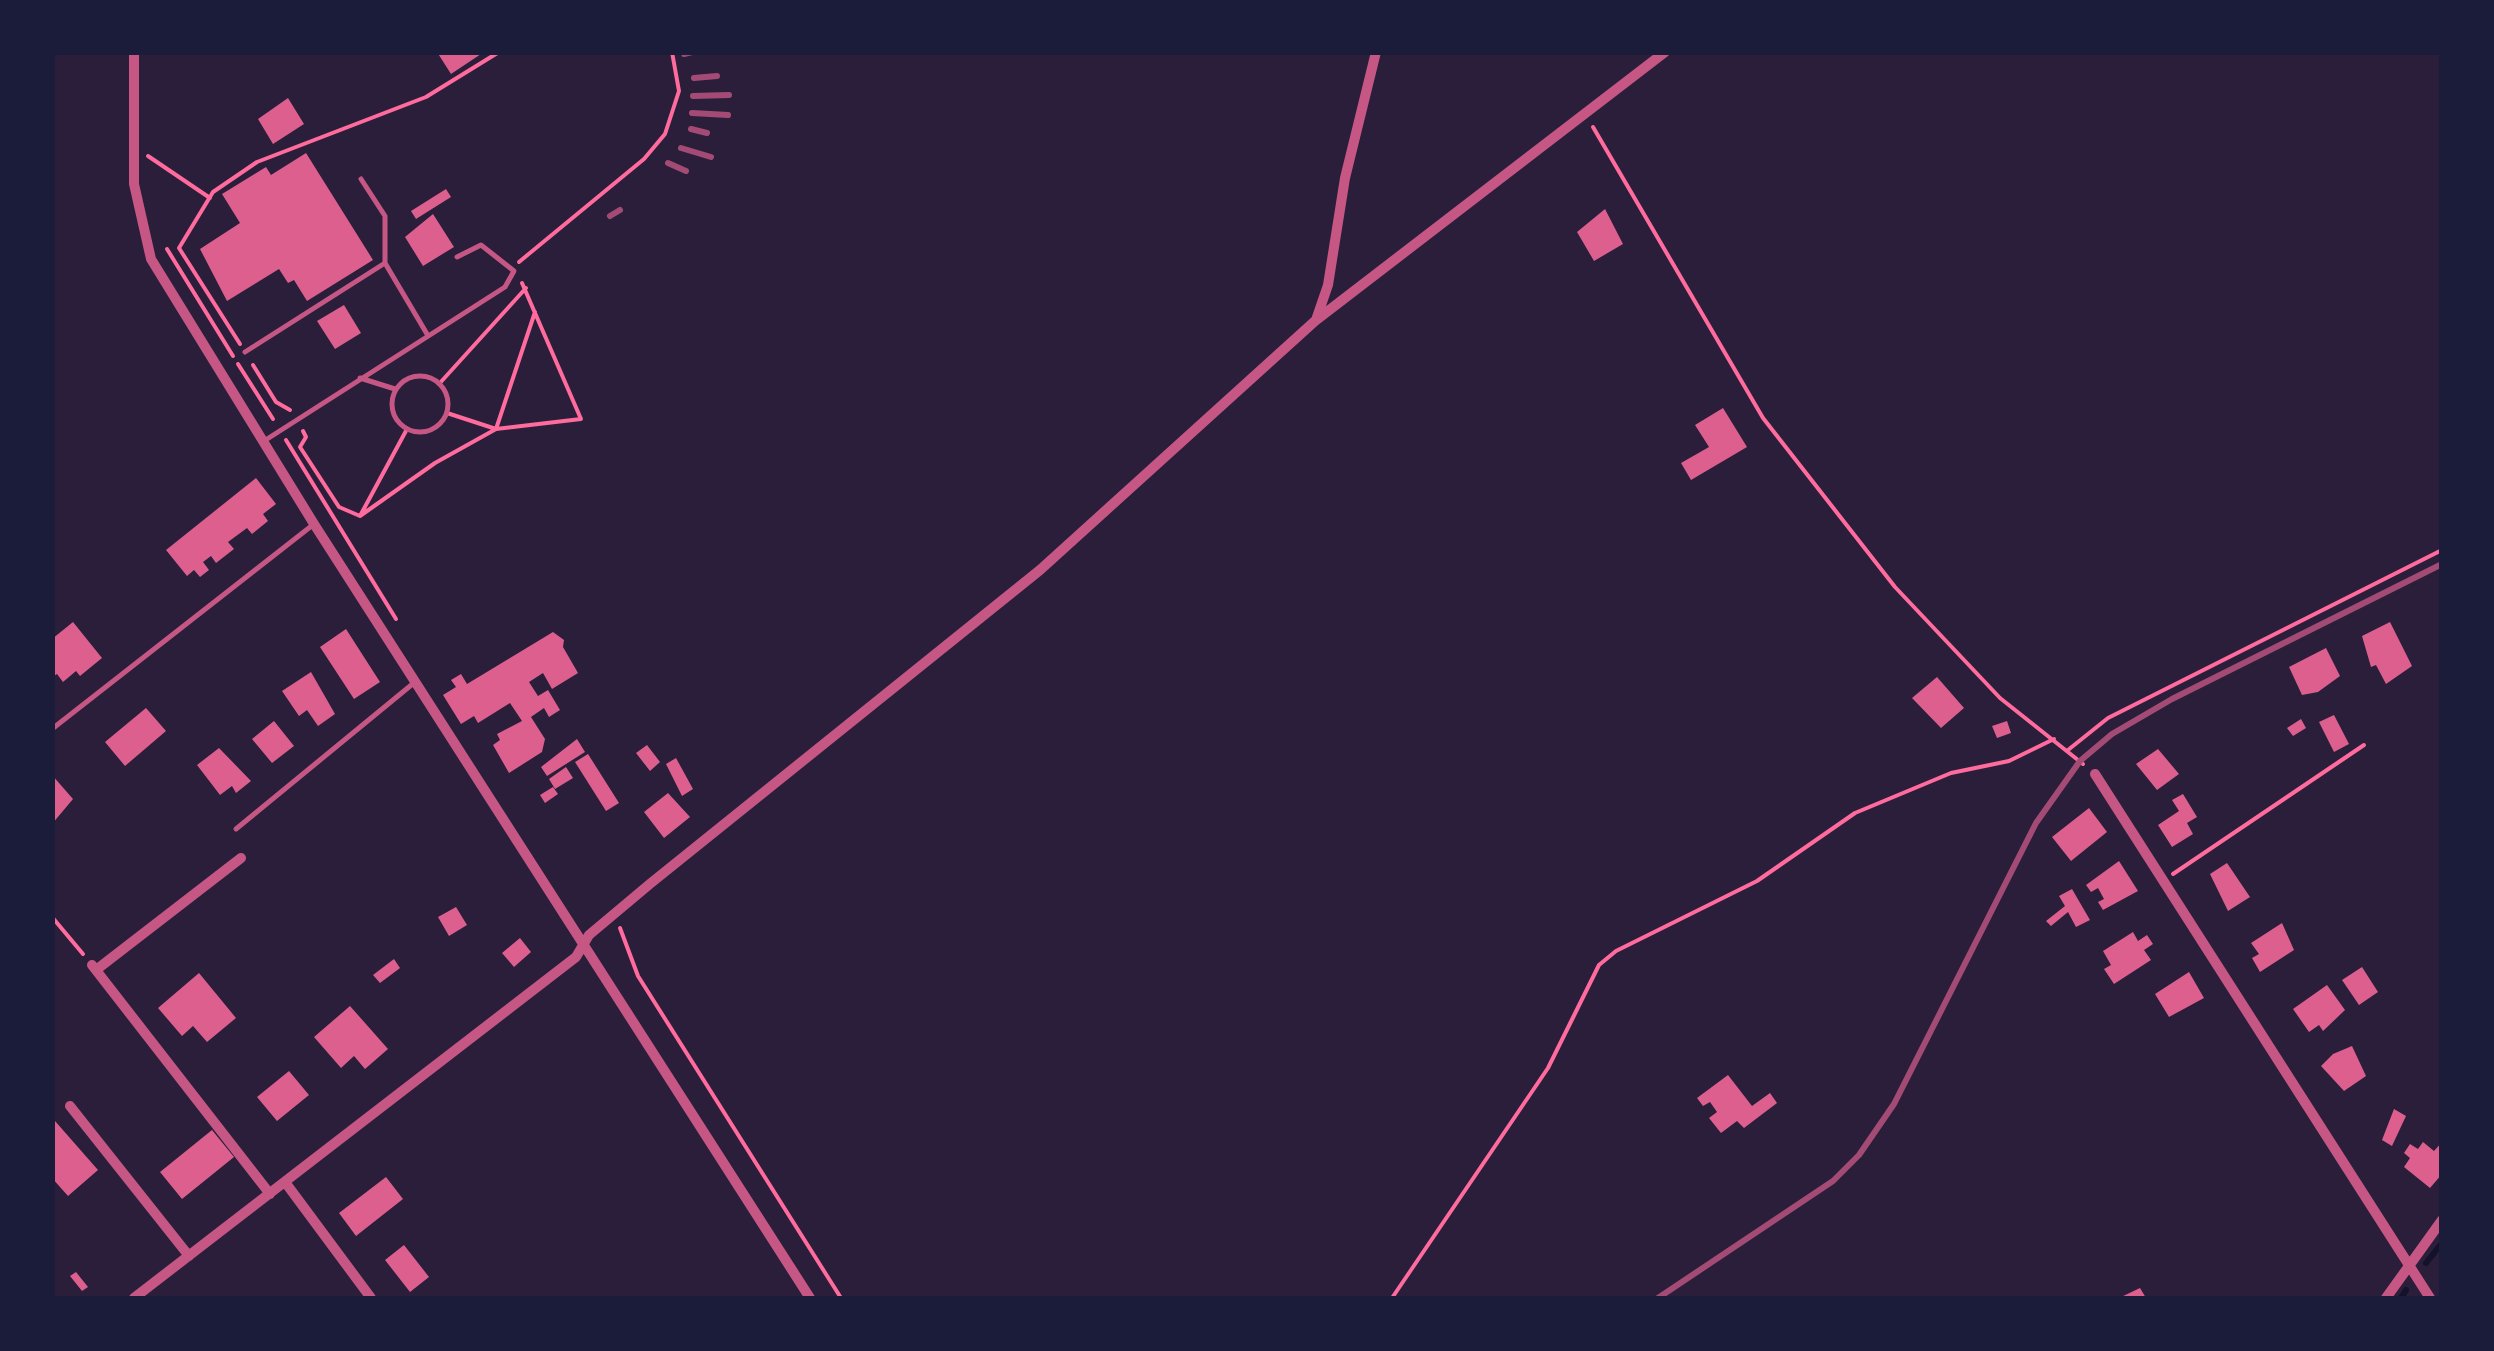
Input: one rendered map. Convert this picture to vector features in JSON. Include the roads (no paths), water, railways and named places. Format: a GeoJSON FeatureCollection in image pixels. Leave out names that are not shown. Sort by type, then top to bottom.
{"type":"FeatureCollection","features":[{"type":"Feature","properties":{"kind":"street"},"geometry":{"type":"LineString","coordinates":[[134,52],[134,184],[150,259],[314,524],[810,1298]]}},
{"type":"Feature","properties":{"kind":"street"},"geometry":{"type":"LineString","coordinates":[[1315,320],[1328,285],[1345,178],[1376,52]]}},
{"type":"Feature","properties":{"kind":"street"},"geometry":{"type":"LineString","coordinates":[[134,1298],[576,956],[583,944],[614,916],[816,748],[1040,570],[1315,320],[1665,52]]}},
{"type":"Feature","properties":{"kind":"street"},"geometry":{"type":"LineString","coordinates":[[2095,774],[2166,879],[2430,1298]]}},
{"type":"Feature","properties":{"kind":"street"},"geometry":{"type":"LineString","coordinates":[[241,858],[94,968],[270,1194]]}},
{"type":"Feature","properties":{"kind":"street"},"geometry":{"type":"LineString","coordinates":[[70,1106],[189,1256]]}},
{"type":"Feature","properties":{"kind":"street"},"geometry":{"type":"LineString","coordinates":[[285,1182],[371,1298]]}},
{"type":"Feature","properties":{"kind":"street"},"geometry":{"type":"LineString","coordinates":[[2386,1298],[2442,1220]]}},
{"type":"Feature","properties":{"kind":"lane"},"geometry":{"type":"LineString","coordinates":[[361,180],[384,216],[386,264],[427,334]]}},
{"type":"Feature","properties":{"kind":"lane"},"geometry":{"type":"LineString","coordinates":[[264,441],[505,286],[514,271],[481,245],[456,257]]}},
{"type":"Feature","properties":{"kind":"lane"},"geometry":{"type":"LineString","coordinates":[[245,352],[386,264]]}},
{"type":"Feature","properties":{"kind":"lane"},"geometry":{"type":"LineString","coordinates":[[360,378],[396,390],[419,376],[439,384],[446,396],[446,414],[427,431],[407,428],[392,408],[396,390]]}},
{"type":"Feature","properties":{"kind":"lane"},"geometry":{"type":"LineString","coordinates":[[52,729],[314,524]]}},
{"type":"Feature","properties":{"kind":"lane"},"geometry":{"type":"LineString","coordinates":[[236,829],[415,682]]}},
{"type":"Feature","properties":{"kind":"waterway"},"geometry":{"type":"LineString","coordinates":[[2426,1263],[2442,1243]]}},
{"type":"Feature","properties":{"kind":"waterway"},"geometry":{"type":"LineString","coordinates":[[2401,1298],[2406,1290]]}},
{"type":"Feature","properties":{"kind":"railway"},"geometry":{"type":"LineString","coordinates":[[684,54],[692,52]]}},
{"type":"Feature","properties":{"kind":"railway"},"geometry":{"type":"LineString","coordinates":[[694,78],[717,76]]}},
{"type":"Feature","properties":{"kind":"railway"},"geometry":{"type":"LineString","coordinates":[[693,96],[729,95]]}},
{"type":"Feature","properties":{"kind":"railway"},"geometry":{"type":"LineString","coordinates":[[692,113],[728,115]]}},
{"type":"Feature","properties":{"kind":"railway"},"geometry":{"type":"LineString","coordinates":[[691,129],[707,133]]}},
{"type":"Feature","properties":{"kind":"railway"},"geometry":{"type":"LineString","coordinates":[[681,148],[711,157]]}},
{"type":"Feature","properties":{"kind":"railway"},"geometry":{"type":"LineString","coordinates":[[668,163],[686,171]]}},
{"type":"Feature","properties":{"kind":"railway"},"geometry":{"type":"LineString","coordinates":[[610,216],[620,210]]}},
{"type":"Feature","properties":{"kind":"railway"},"geometry":{"type":"LineString","coordinates":[[1658,1298],[1833,1181],[1859,1155],[1894,1104],[2036,823],[2080,761],[2112,734],[2172,699],[2442,564]]}}]}
